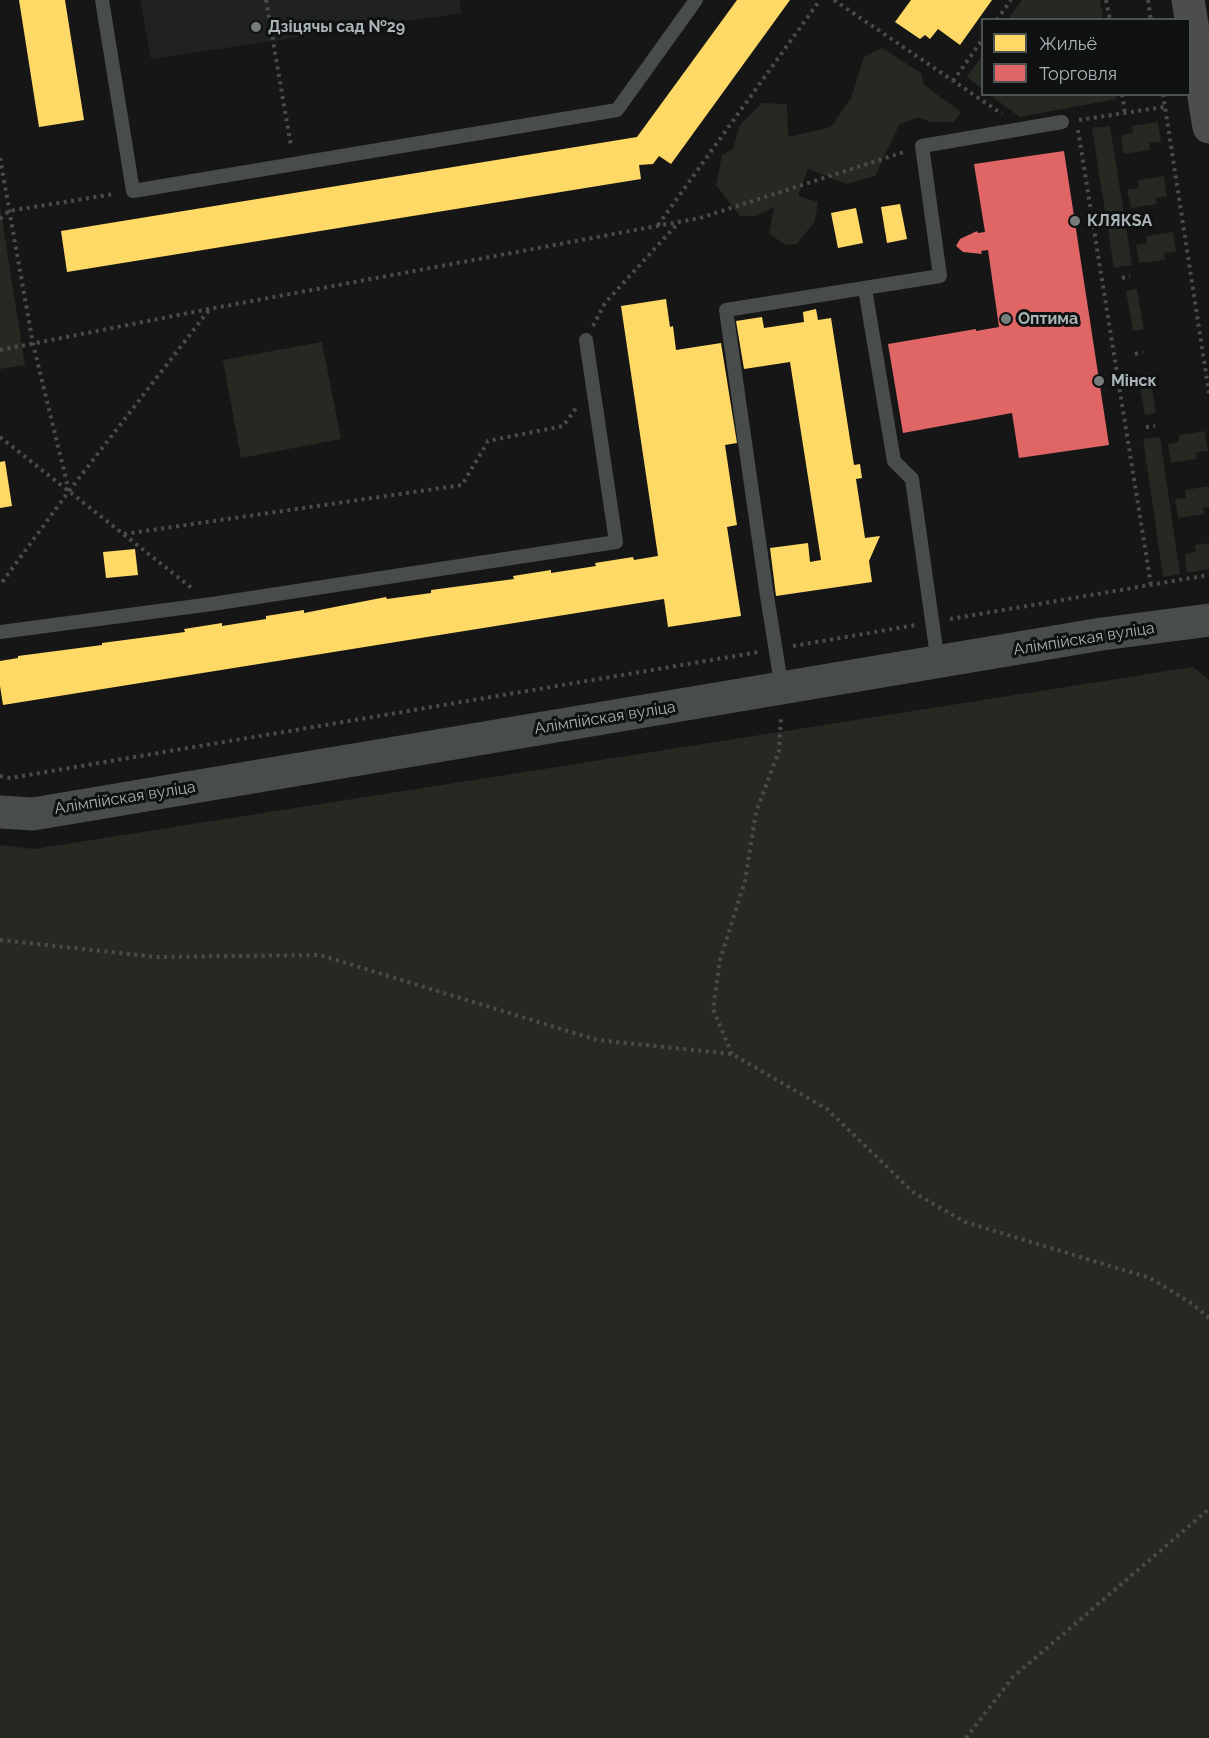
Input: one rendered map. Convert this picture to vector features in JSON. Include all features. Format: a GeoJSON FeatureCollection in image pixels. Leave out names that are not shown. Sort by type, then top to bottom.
{"type":"FeatureCollection","features":[{"type":"Feature","properties":{"kind":"main road"},"geometry":{"type":"LineString","coordinates":[[1188,0],[1191,18]]}},
{"type":"Feature","properties":{"kind":"main road"},"geometry":{"type":"LineString","coordinates":[[1191,18],[1209,127]]}},
{"type":"Feature","properties":{"kind":"street","name":"Алімпійская вуліца"},"geometry":{"type":"LineString","coordinates":[[0,812],[33,814],[1102,634],[1209,620]]}},
{"type":"Feature","properties":{"kind":"lane"},"geometry":{"type":"LineString","coordinates":[[102,0],[133,191],[617,110],[696,0]]}},
{"type":"Feature","properties":{"kind":"lane"},"geometry":{"type":"LineString","coordinates":[[782,689],[726,310],[940,276],[922,146],[1062,122]]}},
{"type":"Feature","properties":{"kind":"lane"},"geometry":{"type":"LineString","coordinates":[[865,289],[894,461],[912,479],[938,663]]}},
{"type":"Feature","properties":{"kind":"lane"},"geometry":{"type":"LineString","coordinates":[[0,632],[212,604],[616,542],[586,340]]}},
{"type":"Feature","properties":{"kind":"path"},"geometry":{"type":"LineString","coordinates":[[266,0],[294,165]]}},
{"type":"Feature","properties":{"kind":"path"},"geometry":{"type":"LineString","coordinates":[[658,225],[820,0]]}},
{"type":"Feature","properties":{"kind":"path"},"geometry":{"type":"LineString","coordinates":[[834,0],[1024,129]]}},
{"type":"Feature","properties":{"kind":"path"},"geometry":{"type":"LineString","coordinates":[[998,18],[1011,0]]}},
{"type":"Feature","properties":{"kind":"path"},"geometry":{"type":"LineString","coordinates":[[1106,0],[1110,18]]}},
{"type":"Feature","properties":{"kind":"path"},"geometry":{"type":"LineString","coordinates":[[1148,0],[1151,18]]}},
{"type":"Feature","properties":{"kind":"path"},"geometry":{"type":"LineString","coordinates":[[953,81],[981,41]]}},
{"type":"Feature","properties":{"kind":"path"},"geometry":{"type":"LineString","coordinates":[[1122,96],[1125,113]]}},
{"type":"Feature","properties":{"kind":"path"},"geometry":{"type":"LineString","coordinates":[[1162,96],[1209,393]]}},
{"type":"Feature","properties":{"kind":"path"},"geometry":{"type":"LineString","coordinates":[[1151,585],[1076,120],[1164,106]]}},
{"type":"Feature","properties":{"kind":"path"},"geometry":{"type":"LineString","coordinates":[[0,350],[700,218],[922,146]]}},
{"type":"Feature","properties":{"kind":"path"},"geometry":{"type":"LineString","coordinates":[[0,158],[33,344],[69,491]]}},
{"type":"Feature","properties":{"kind":"path"},"geometry":{"type":"LineString","coordinates":[[0,219],[9,211],[133,191]]}},
{"type":"Feature","properties":{"kind":"path"},"geometry":{"type":"LineString","coordinates":[[586,340],[605,303],[680,221]]}},
{"type":"Feature","properties":{"kind":"path"},"geometry":{"type":"LineString","coordinates":[[1122,278],[1131,276]]}},
{"type":"Feature","properties":{"kind":"path"},"geometry":{"type":"LineString","coordinates":[[0,585],[209,309]]}},
{"type":"Feature","properties":{"kind":"path"},"geometry":{"type":"LineString","coordinates":[[1135,354],[1143,352]]}},
{"type":"Feature","properties":{"kind":"path"},"geometry":{"type":"LineString","coordinates":[[124,534],[462,485],[488,441],[563,426],[593,386]]}},
{"type":"Feature","properties":{"kind":"path"},"geometry":{"type":"LineString","coordinates":[[1146,428],[1155,426]]}},
{"type":"Feature","properties":{"kind":"path"},"geometry":{"type":"LineString","coordinates":[[0,437],[212,604]]}},
{"type":"Feature","properties":{"kind":"path"},"geometry":{"type":"LineString","coordinates":[[0,776],[10,778],[1209,575]]}},
{"type":"Feature","properties":{"kind":"path"},"geometry":{"type":"LineString","coordinates":[[732,1054],[713,1009],[720,960],[745,881],[756,812],[779,751],[782,689]]}},
{"type":"Feature","properties":{"kind":"path"},"geometry":{"type":"LineString","coordinates":[[0,940],[157,957],[320,955],[597,1040],[732,1054],[827,1110],[913,1191],[965,1222],[1150,1278],[1191,1303],[1209,1318]]}},
{"type":"Feature","properties":{"kind":"path"},"geometry":{"type":"LineString","coordinates":[[966,1738],[1013,1677],[1209,1509]]}},
{"type":"Feature","properties":{"kind":"shaded area","name":"Дзіцячы сад №29"},"geometry":{"type":"Polygon","coordinates":[[[140,0],[459,0],[462,13],[151,59],[140,0]]]}},
{"type":"Feature","properties":{"kind":"shaded area"},"geometry":{"type":"Polygon","coordinates":[[[1022,0],[1100,0],[1103,18],[1009,18],[1022,0]]]}},
{"type":"Feature","properties":{"kind":"shaded area"},"geometry":{"type":"Polygon","coordinates":[[[882,48],[921,73],[924,85],[961,112],[954,122],[931,122],[918,117],[899,125],[875,176],[847,184],[808,169],[798,196],[818,202],[815,221],[797,244],[786,245],[769,234],[774,207],[756,216],[740,216],[716,185],[722,155],[733,149],[740,125],[762,103],[787,104],[788,137],[831,127],[851,98],[864,57],[882,48]]]}},
{"type":"Feature","properties":{"kind":"shaded area"},"geometry":{"type":"Polygon","coordinates":[[[981,57],[981,88],[967,77],[981,57]]]}},
{"type":"Feature","properties":{"kind":"shaded area"},"geometry":{"type":"Polygon","coordinates":[[[991,96],[1115,96],[1116,99],[1020,117],[991,96]]]}},
{"type":"Feature","properties":{"kind":"shaded area"},"geometry":{"type":"Polygon","coordinates":[[[1158,122],[1161,142],[1149,143],[1150,150],[1124,154],[1121,135],[1133,133],[1132,126],[1158,122]]]}},
{"type":"Feature","properties":{"kind":"shaded area"},"geometry":{"type":"Polygon","coordinates":[[[1110,126],[1132,265],[1114,268],[1092,128],[1110,126]]]}},
{"type":"Feature","properties":{"kind":"shaded area"},"geometry":{"type":"Polygon","coordinates":[[[1164,176],[1167,196],[1156,198],[1157,204],[1131,208],[1127,190],[1139,188],[1138,180],[1164,176]]]}},
{"type":"Feature","properties":{"kind":"shaded area"},"geometry":{"type":"Polygon","coordinates":[[[0,206],[25,365],[0,369],[0,206]]]}},
{"type":"Feature","properties":{"kind":"shaded area"},"geometry":{"type":"Polygon","coordinates":[[[1173,232],[1176,252],[1164,253],[1165,260],[1139,263],[1136,245],[1147,243],[1146,236],[1173,232]]]}},
{"type":"Feature","properties":{"kind":"shaded area"},"geometry":{"type":"Polygon","coordinates":[[[1137,289],[1144,329],[1133,331],[1126,291],[1137,289]]]}},
{"type":"Feature","properties":{"kind":"shaded area"},"geometry":{"type":"Polygon","coordinates":[[[322,342],[341,439],[241,458],[223,360],[322,342]]]}},
{"type":"Feature","properties":{"kind":"shaded area"},"geometry":{"type":"Polygon","coordinates":[[[1149,373],[1156,413],[1145,415],[1138,375],[1149,373]]]}},
{"type":"Feature","properties":{"kind":"shaded area"},"geometry":{"type":"Polygon","coordinates":[[[1205,431],[1208,451],[1196,452],[1197,459],[1171,463],[1168,444],[1179,442],[1179,435],[1205,431]]]}},
{"type":"Feature","properties":{"kind":"shaded area"},"geometry":{"type":"Polygon","coordinates":[[[1160,437],[1180,574],[1163,577],[1143,439],[1160,437]]]}},
{"type":"Feature","properties":{"kind":"shaded area"},"geometry":{"type":"Polygon","coordinates":[[[1209,486],[1209,507],[1203,508],[1204,514],[1178,518],[1175,499],[1186,498],[1185,490],[1209,486]]]}},
{"type":"Feature","properties":{"kind":"shaded area"},"geometry":{"type":"Polygon","coordinates":[[[1209,543],[1209,569],[1187,573],[1185,554],[1196,552],[1195,545],[1209,543]]]}},
{"type":"Feature","properties":{"kind":"shaded area"},"geometry":{"type":"Polygon","coordinates":[[[1193,667],[1209,680],[1209,1738],[0,1738],[0,845],[34,849],[1193,667]]]}},
{"type":"Feature","properties":{"kind":"building: Жильё"},"geometry":{"type":"Polygon","coordinates":[[[19,0],[65,0],[84,120],[39,127],[19,0]]]}},
{"type":"Feature","properties":{"kind":"building: Жильё"},"geometry":{"type":"Polygon","coordinates":[[[737,0],[790,0],[671,164],[659,156],[653,164],[639,165],[641,179],[67,272],[61,231],[637,137],[737,0]]]}},
{"type":"Feature","properties":{"kind":"building: Жильё"},"geometry":{"type":"Polygon","coordinates":[[[911,0],[992,0],[960,45],[938,29],[930,39],[925,35],[920,39],[895,22],[911,0]]]}},
{"type":"Feature","properties":{"kind":"building: Жильё"},"geometry":{"type":"Polygon","coordinates":[[[900,204],[907,239],[887,243],[881,207],[900,204]]]}},
{"type":"Feature","properties":{"kind":"building: Жильё"},"geometry":{"type":"Polygon","coordinates":[[[856,208],[863,243],[838,248],[831,213],[856,208]]]}},
{"type":"Feature","properties":{"kind":"building: Жильё"},"geometry":{"type":"Polygon","coordinates":[[[666,299],[676,350],[721,343],[737,443],[725,445],[737,525],[727,527],[741,616],[668,627],[664,599],[3,705],[0,661],[18,658],[18,656],[185,632],[184,629],[222,623],[222,626],[266,619],[266,616],[304,610],[304,613],[386,597],[387,599],[431,593],[431,590],[514,579],[513,576],[551,570],[551,573],[596,566],[595,563],[633,557],[634,560],[658,556],[621,306],[666,299]]]}},
{"type":"Feature","properties":{"kind":"building: Жильё"},"geometry":{"type":"Polygon","coordinates":[[[816,309],[818,320],[831,318],[854,465],[860,464],[862,478],[856,479],[865,538],[880,536],[869,561],[872,582],[776,596],[770,548],[808,543],[810,562],[821,560],[790,362],[744,369],[736,321],[762,317],[764,328],[804,322],[803,312],[816,309]]]}},
{"type":"Feature","properties":{"kind":"building: Жильё"},"geometry":{"type":"Polygon","coordinates":[[[5,461],[12,506],[0,508],[0,462],[5,461]]]}},
{"type":"Feature","properties":{"kind":"building: Жильё"},"geometry":{"type":"Polygon","coordinates":[[[135,549],[138,575],[106,578],[103,552],[135,549]]]}},
{"type":"Feature","properties":{"kind":"building: Торговля"},"geometry":{"type":"Polygon","coordinates":[[[1064,151],[1109,445],[1019,458],[1012,413],[903,433],[888,344],[999,327],[988,250],[981,251],[982,254],[963,252],[956,246],[960,239],[977,231],[978,233],[985,232],[974,164],[1064,151]]]}},
{"type":"Feature","properties":{"kind":"place","name":"Дзіцячы сад №29"},"geometry":{"type":"Point","coordinates":[256,27]}},
{"type":"Feature","properties":{"kind":"place","name":"КЛЯКSА"},"geometry":{"type":"Point","coordinates":[1075,221]}},
{"type":"Feature","properties":{"kind":"place","name":"Оптима"},"geometry":{"type":"Point","coordinates":[1006,319]}},
{"type":"Feature","properties":{"kind":"place","name":"Мінск"},"geometry":{"type":"Point","coordinates":[1099,381]}}]}
